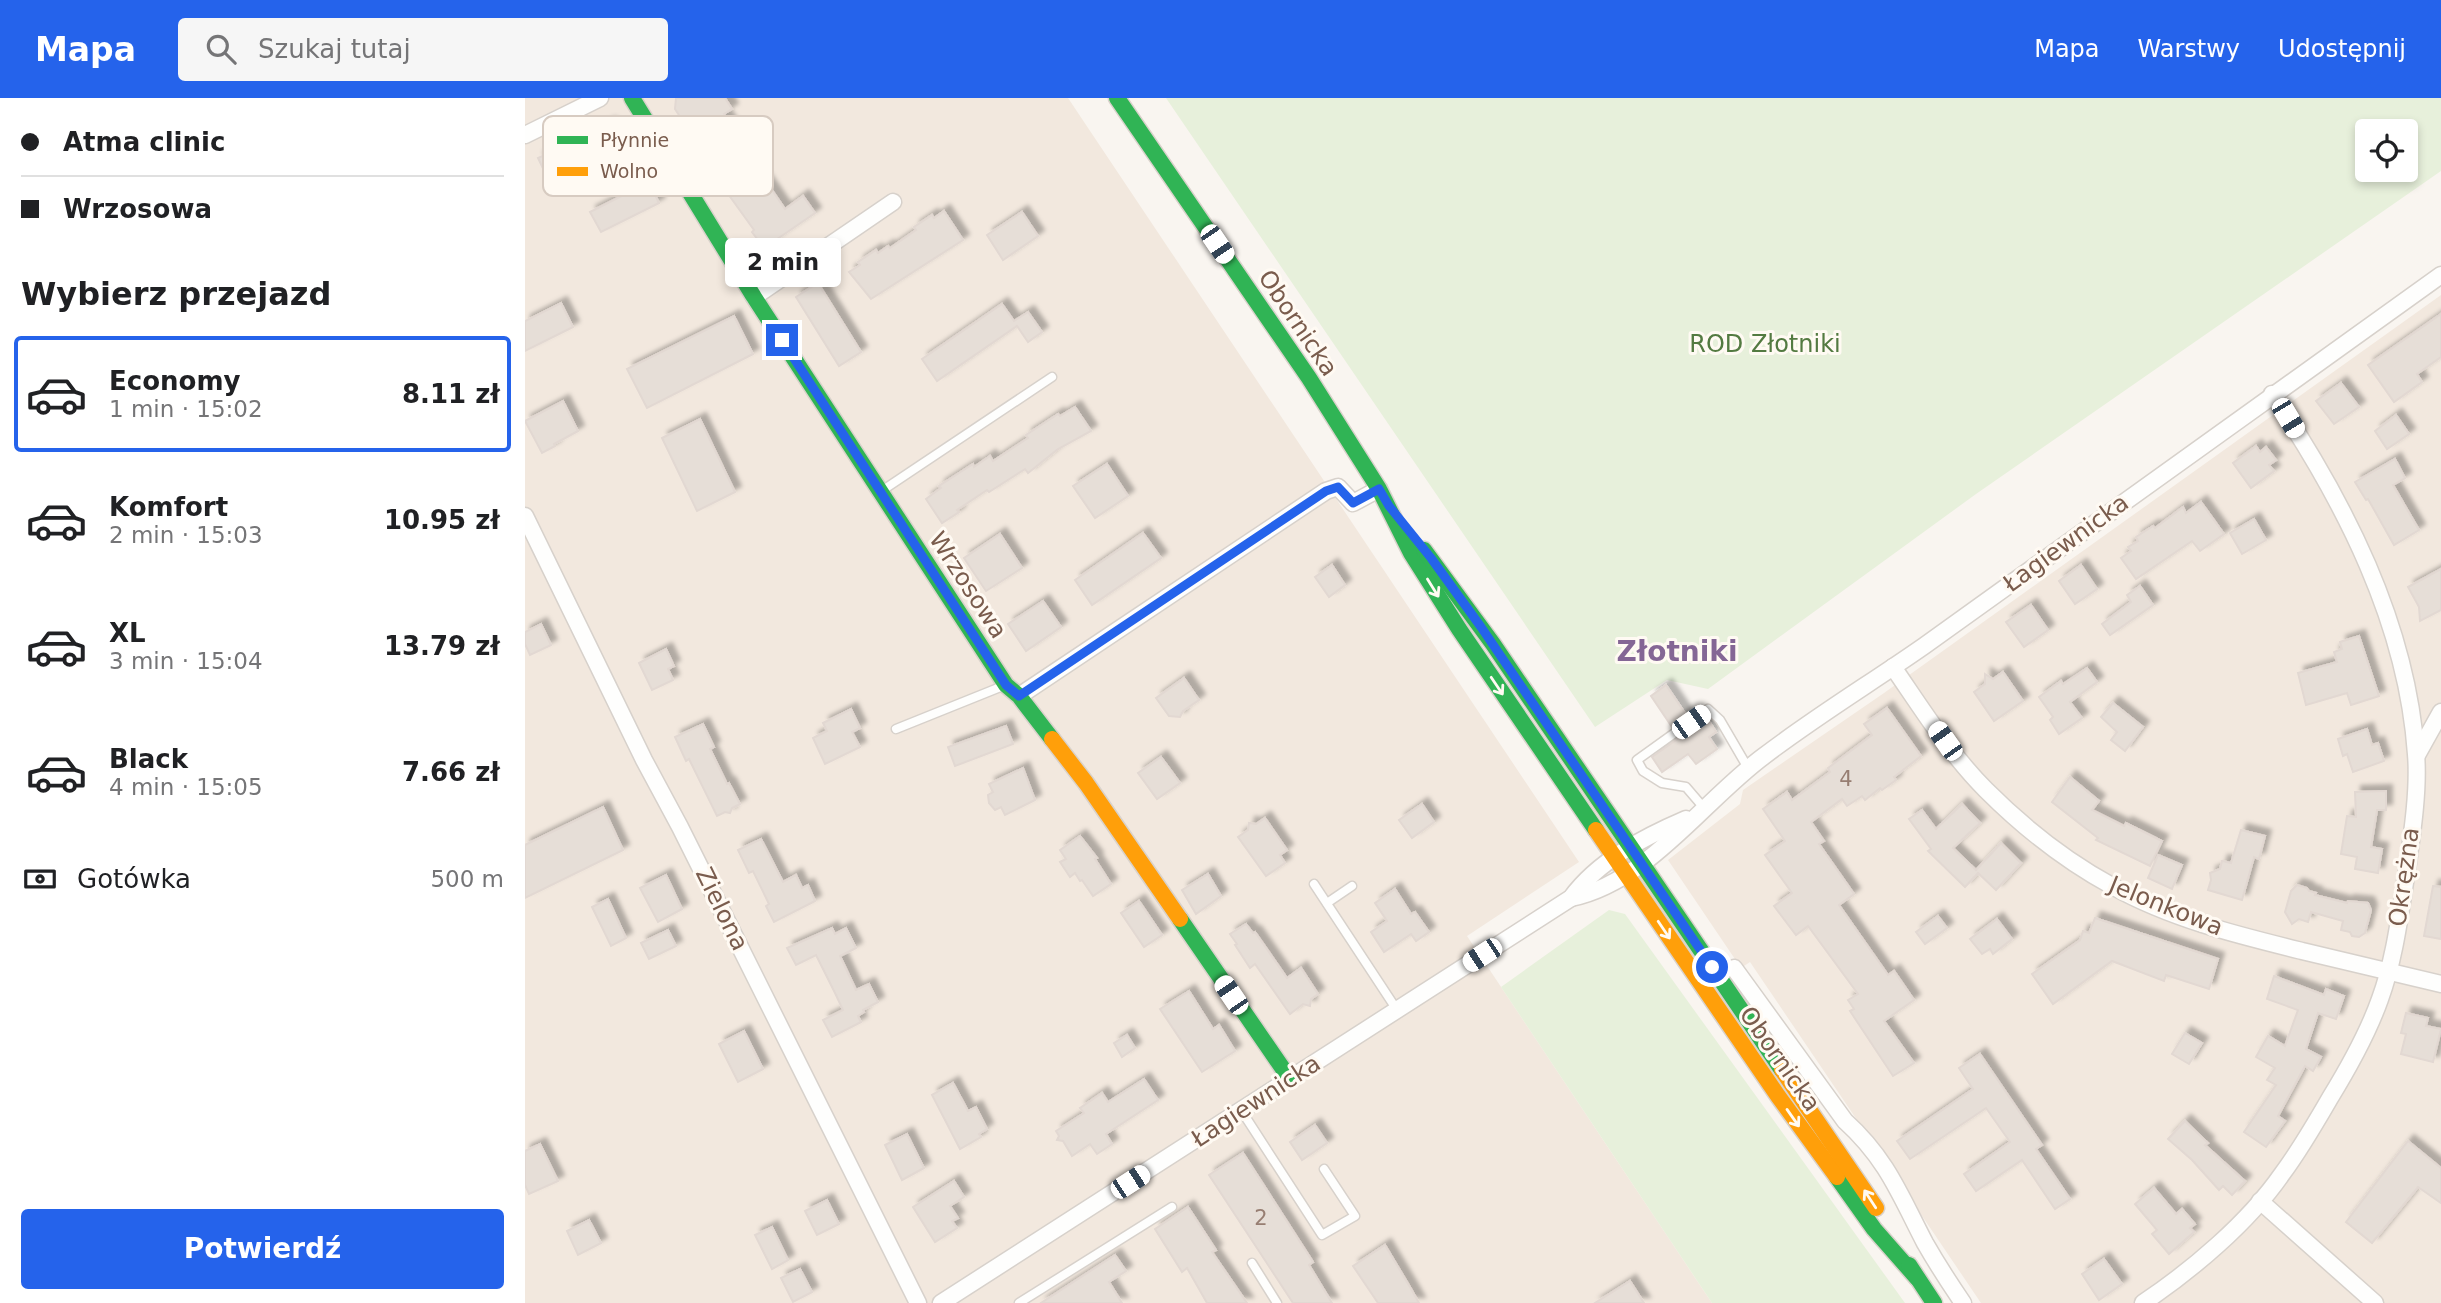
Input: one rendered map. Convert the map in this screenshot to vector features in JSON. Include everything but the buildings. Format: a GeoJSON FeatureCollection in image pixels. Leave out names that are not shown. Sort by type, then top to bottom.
{"type":"FeatureCollection","features":[{"type":"Feature","properties":{"kind":"main road","name":"Wrzosowa"},"geometry":{"type":"LineString","coordinates":[[632,98],[643,116]]}},
{"type":"Feature","properties":{"kind":"main road","name":"Obornicka"},"geometry":{"type":"LineString","coordinates":[[1117,98],[1309,379],[1379,489],[1411,553],[1459,629],[1625,874],[1827,1166],[1874,1229],[1917,1278]]}},
{"type":"Feature","properties":{"kind":"main road","name":"Wrzosowa"},"geometry":{"type":"LineString","coordinates":[[692,196],[754,297],[1006,685],[1019,696],[1086,783],[1290,1079]]}},
{"type":"Feature","properties":{"kind":"main road","name":"Obornicka"},"geometry":{"type":"LineString","coordinates":[[1389,506],[1465,604],[1869,1197],[1934,1303]]}},
{"type":"Feature","properties":{"kind":"street"},"geometry":{"type":"LineString","coordinates":[[564,116],[600,98]]}},
{"type":"Feature","properties":{"kind":"street"},"geometry":{"type":"LineString","coordinates":[[525,135],[543,126]]}},
{"type":"Feature","properties":{"kind":"street"},"geometry":{"type":"LineString","coordinates":[[754,297],[893,202]]}},
{"type":"Feature","properties":{"kind":"street","name":"Łagiewnicka"},"geometry":{"type":"LineString","coordinates":[[1571,898],[1593,894],[1641,863],[1668,843],[1748,768],[2441,275]]}},
{"type":"Feature","properties":{"kind":"street","name":"Okrężna"},"geometry":{"type":"LineString","coordinates":[[2143,1303],[2209,1251],[2260,1201],[2289,1165],[2344,1076],[2379,1002],[2388,973],[2412,832],[2417,755],[2405,684],[2385,607],[2337,499],[2272,394]]}},
{"type":"Feature","properties":{"kind":"street"},"geometry":{"type":"LineString","coordinates":[[1019,696],[1326,491],[1338,487],[1353,503],[1379,489]]}},
{"type":"Feature","properties":{"kind":"street","name":"Zielona"},"geometry":{"type":"LineString","coordinates":[[525,516],[644,760],[687,839],[918,1303]]}},
{"type":"Feature","properties":{"kind":"street","name":"Jelonkowa"},"geometry":{"type":"LineString","coordinates":[[1893,667],[1945,741],[1984,789],[2031,831],[2086,871],[2146,903],[2200,924],[2388,973],[2441,984]]}},
{"type":"Feature","properties":{"kind":"street"},"geometry":{"type":"LineString","coordinates":[[2417,755],[2441,712]]}},
{"type":"Feature","properties":{"kind":"street","name":"Łagiewnicka"},"geometry":{"type":"LineString","coordinates":[[941,1303],[1571,898],[1584,880],[1631,847],[1700,812]]}},
{"type":"Feature","properties":{"kind":"street"},"geometry":{"type":"LineString","coordinates":[[1734,968],[1845,1121],[1883,1162],[1942,1273],[1963,1303]]}},
{"type":"Feature","properties":{"kind":"street"},"geometry":{"type":"LineString","coordinates":[[2260,1201],[2375,1303]]}},
{"type":"Feature","properties":{"kind":"lane"},"geometry":{"type":"LineString","coordinates":[[881,492],[1052,377]]}},
{"type":"Feature","properties":{"kind":"lane"},"geometry":{"type":"LineString","coordinates":[[896,729],[1006,685]]}},
{"type":"Feature","properties":{"kind":"lane"},"geometry":{"type":"LineString","coordinates":[[1700,812],[1686,787],[1663,783],[1643,771],[1637,760],[1709,709],[1720,720],[1748,768]]}},
{"type":"Feature","properties":{"kind":"lane"},"geometry":{"type":"LineString","coordinates":[[1314,884],[1397,1010]]}},
{"type":"Feature","properties":{"kind":"lane"},"geometry":{"type":"LineString","coordinates":[[1327,903],[1352,886]]}},
{"type":"Feature","properties":{"kind":"lane"},"geometry":{"type":"LineString","coordinates":[[1241,1110],[1322,1235],[1355,1216],[1324,1169]]}},
{"type":"Feature","properties":{"kind":"lane"},"geometry":{"type":"LineString","coordinates":[[1019,1303],[1172,1207]]}},
{"type":"Feature","properties":{"kind":"lane"},"geometry":{"type":"LineString","coordinates":[[1252,1263],[1277,1303]]}},
{"type":"Feature","properties":{"kind":"shaded area"},"geometry":{"type":"Polygon","coordinates":[[[525,98],[1068,98],[1579,862],[1467,936],[1712,1303],[525,1303],[525,98]]]}},
{"type":"Feature","properties":{"kind":"shaded area"},"geometry":{"type":"Polygon","coordinates":[[[2441,295],[2441,1303],[1981,1303],[1750,962],[1741,968],[1668,860],[1740,804],[1743,790],[1884,693],[2441,295]]]}},
{"type":"Feature","properties":{"kind":"green space","name":"ROD Złotniki"},"geometry":{"type":"Polygon","coordinates":[[[1166,98],[2441,98],[2441,171],[1976,494],[1708,689],[1667,680],[1595,727],[1166,98]]]}},
{"type":"Feature","properties":{"kind":"green space"},"geometry":{"type":"Polygon","coordinates":[[[1609,910],[1625,914],[1905,1303],[1712,1303],[1501,987],[1609,910]]]}},
{"type":"Feature","properties":{"kind":"traffic: fast"},"geometry":{"type":"LineString","coordinates":[[632,98],[643,116]]}},
{"type":"Feature","properties":{"kind":"traffic: fast"},"geometry":{"type":"LineString","coordinates":[[1117,98],[1309,378],[1379,489],[1411,553],[1459,629],[1596,830]]}},
{"type":"Feature","properties":{"kind":"traffic: fast"},"geometry":{"type":"LineString","coordinates":[[692,196],[754,297],[1006,685],[1019,696],[1052,739]]}},
{"type":"Feature","properties":{"kind":"traffic: fast"},"geometry":{"type":"LineString","coordinates":[[1424,550],[1493,644],[1782,1070]]}},
{"type":"Feature","properties":{"kind":"traffic: fast"},"geometry":{"type":"LineString","coordinates":[[1180,919],[1290,1079]]}},
{"type":"Feature","properties":{"kind":"traffic: fast"},"geometry":{"type":"LineString","coordinates":[[1837,1177],[1874,1229],[1917,1278]]}},
{"type":"Feature","properties":{"kind":"traffic: fast"},"geometry":{"type":"LineString","coordinates":[[1909,1265],[1934,1303]]}},
{"type":"Feature","properties":{"kind":"traffic: slow"},"geometry":{"type":"LineString","coordinates":[[1052,739],[1086,783],[1180,919]]}},
{"type":"Feature","properties":{"kind":"traffic: slow"},"geometry":{"type":"LineString","coordinates":[[1596,830],[1778,1096],[1837,1177]]}},
{"type":"Feature","properties":{"kind":"traffic: slow"},"geometry":{"type":"LineString","coordinates":[[1782,1070],[1876,1208]]}},
{"type":"Feature","properties":{"kind":"district","name":"Złotniki"},"geometry":{"type":"Point","coordinates":[1677,651]}},
{"type":"Feature","properties":{"kind":"route"},"geometry":{"type":"LineString","coordinates":[[782,340],[1006,685],[1019,696],[1326,491],[1338,487],[1353,503],[1379,489],[1389,506],[1459,595],[1712,967]]}}]}
